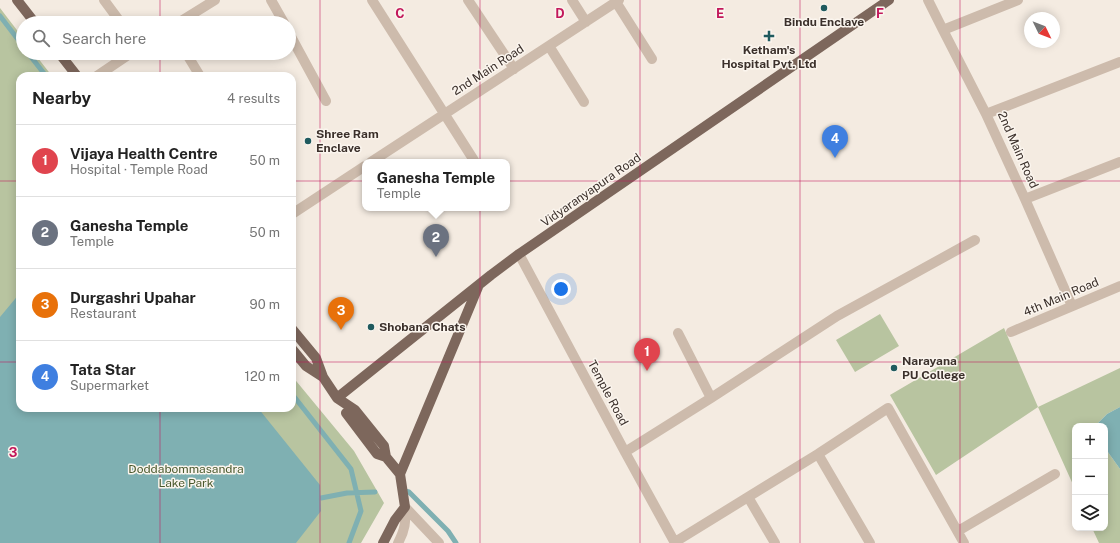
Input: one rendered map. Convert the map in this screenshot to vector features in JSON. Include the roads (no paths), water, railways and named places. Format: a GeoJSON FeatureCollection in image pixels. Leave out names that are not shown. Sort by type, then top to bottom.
{"type":"FeatureCollection","features":[{"type":"Feature","properties":{"kind":"main road"},"geometry":{"type":"LineString","coordinates":[[17,0],[30,16]]}},
{"type":"Feature","properties":{"kind":"main road","name":"Vidyaranyapura Road"},"geometry":{"type":"LineString","coordinates":[[337,398],[520,254],[889,0]]}},
{"type":"Feature","properties":{"kind":"main road"},"geometry":{"type":"LineString","coordinates":[[65,60],[75,72]]}},
{"type":"Feature","properties":{"kind":"main road"},"geometry":{"type":"LineString","coordinates":[[400,474],[479,285]]}},
{"type":"Feature","properties":{"kind":"main road"},"geometry":{"type":"LineString","coordinates":[[296,334],[316,358],[323,377],[337,398],[355,410],[346,413],[377,454],[386,457],[400,474],[405,507],[395,520],[383,543]]}},
{"type":"Feature","properties":{"kind":"main road"},"geometry":{"type":"LineString","coordinates":[[296,353],[306,366],[323,377]]}},
{"type":"Feature","properties":{"kind":"street"},"geometry":{"type":"LineString","coordinates":[[104,0],[116,16]]}},
{"type":"Feature","properties":{"kind":"street"},"geometry":{"type":"LineString","coordinates":[[189,16],[215,0]]}},
{"type":"Feature","properties":{"kind":"street"},"geometry":{"type":"LineString","coordinates":[[271,0],[280,16]]}},
{"type":"Feature","properties":{"kind":"street"},"geometry":{"type":"LineString","coordinates":[[372,0],[473,159]]}},
{"type":"Feature","properties":{"kind":"street"},"geometry":{"type":"LineString","coordinates":[[468,0],[514,68]]}},
{"type":"Feature","properties":{"kind":"street"},"geometry":{"type":"LineString","coordinates":[[572,0],[586,22]]}},
{"type":"Feature","properties":{"kind":"street"},"geometry":{"type":"LineString","coordinates":[[928,0],[986,114]]}},
{"type":"Feature","properties":{"kind":"street"},"geometry":{"type":"LineString","coordinates":[[943,30],[1018,0]]}},
{"type":"Feature","properties":{"kind":"street"},"geometry":{"type":"LineString","coordinates":[[617,1],[652,59]]}},
{"type":"Feature","properties":{"kind":"street","name":"2nd Main Road"},"geometry":{"type":"LineString","coordinates":[[376,159],[617,1]]}},
{"type":"Feature","properties":{"kind":"street"},"geometry":{"type":"LineString","coordinates":[[296,46],[326,101]]}},
{"type":"Feature","properties":{"kind":"street"},"geometry":{"type":"LineString","coordinates":[[549,46],[584,102]]}},
{"type":"Feature","properties":{"kind":"street"},"geometry":{"type":"LineString","coordinates":[[103,72],[121,60]]}},
{"type":"Feature","properties":{"kind":"street"},"geometry":{"type":"LineString","coordinates":[[190,60],[198,72]]}},
{"type":"Feature","properties":{"kind":"street","name":"2nd Main Road"},"geometry":{"type":"LineString","coordinates":[[1072,306],[1025,198],[986,114],[1120,62]]}},
{"type":"Feature","properties":{"kind":"street"},"geometry":{"type":"LineString","coordinates":[[1025,198],[1120,162]]}},
{"type":"Feature","properties":{"kind":"street"},"geometry":{"type":"LineString","coordinates":[[296,211],[362,168]]}},
{"type":"Feature","properties":{"kind":"street"},"geometry":{"type":"LineString","coordinates":[[625,452],[711,398],[836,316],[975,240]]}},
{"type":"Feature","properties":{"kind":"street","name":"Temple Road"},"geometry":{"type":"LineString","coordinates":[[520,254],[675,543]]}},
{"type":"Feature","properties":{"kind":"street","name":"4th Main Road"},"geometry":{"type":"LineString","coordinates":[[1011,332],[1120,286]]}},
{"type":"Feature","properties":{"kind":"street"},"geometry":{"type":"LineString","coordinates":[[678,333],[711,398]]}},
{"type":"Feature","properties":{"kind":"street"},"geometry":{"type":"LineString","coordinates":[[675,543],[818,454],[888,408],[964,543]]}},
{"type":"Feature","properties":{"kind":"street"},"geometry":{"type":"LineString","coordinates":[[818,454],[870,543]]}},
{"type":"Feature","properties":{"kind":"street"},"geometry":{"type":"LineString","coordinates":[[958,531],[1055,474]]}},
{"type":"Feature","properties":{"kind":"street"},"geometry":{"type":"LineString","coordinates":[[748,497],[775,543]]}},
{"type":"Feature","properties":{"kind":"street"},"geometry":{"type":"LineString","coordinates":[[398,543],[403,535],[406,521],[405,507]]}},
{"type":"Feature","properties":{"kind":"street"},"geometry":{"type":"LineString","coordinates":[[405,507],[439,543]]}},
{"type":"Feature","properties":{"kind":"water","name":"Doddabommasandra Lake Park"},"geometry":{"type":"Polygon","coordinates":[[[16,298],[16,412],[261,412],[320,485],[321,511],[296,543],[0,543],[0,317],[16,298]]]}},
{"type":"Feature","properties":{"kind":"water"},"geometry":{"type":"Polygon","coordinates":[[[1120,407],[1120,469],[1108,452],[1108,423],[1098,423],[1107,414],[1120,407]]]}},
{"type":"Feature","properties":{"kind":"waterway"},"geometry":{"type":"LineString","coordinates":[[0,16],[16,37]]}},
{"type":"Feature","properties":{"kind":"waterway"},"geometry":{"type":"LineString","coordinates":[[33,60],[43,72]]}},
{"type":"Feature","properties":{"kind":"waterway"},"geometry":{"type":"LineString","coordinates":[[296,399],[351,469],[361,511],[349,543]]}},
{"type":"Feature","properties":{"kind":"waterway"},"geometry":{"type":"LineString","coordinates":[[405,491],[409,492],[448,531],[456,543]]}},
{"type":"Feature","properties":{"kind":"waterway"},"geometry":{"type":"LineString","coordinates":[[321,498],[347,493],[375,492]]}},
{"type":"Feature","properties":{"kind":"place","name":"Bindu Enclave"},"geometry":{"type":"Point","coordinates":[824,8]}},
{"type":"Feature","properties":{"kind":"place","name":"Ketham's Hospital Pvt. Ltd"},"geometry":{"type":"Point","coordinates":[769,36]}},
{"type":"Feature","properties":{"kind":"place","name":"Shree Ram Enclave"},"geometry":{"type":"Point","coordinates":[308,141]}},
{"type":"Feature","properties":{"kind":"place","name":"Tata Star"},"geometry":{"type":"Point","coordinates":[835,158]}},
{"type":"Feature","properties":{"kind":"place","name":"Ganesha Temple"},"geometry":{"type":"Point","coordinates":[436,257]}},
{"type":"Feature","properties":{"kind":"place","name":"Shobana Chats"},"geometry":{"type":"Point","coordinates":[371,327]}},
{"type":"Feature","properties":{"kind":"place","name":"Durgashri Upahar"},"geometry":{"type":"Point","coordinates":[341,330]}},
{"type":"Feature","properties":{"kind":"place","name":"Narayana PU College"},"geometry":{"type":"Point","coordinates":[894,368]}},
{"type":"Feature","properties":{"kind":"place","name":"Vijaya Health Centre"},"geometry":{"type":"Point","coordinates":[647,371]}}]}
